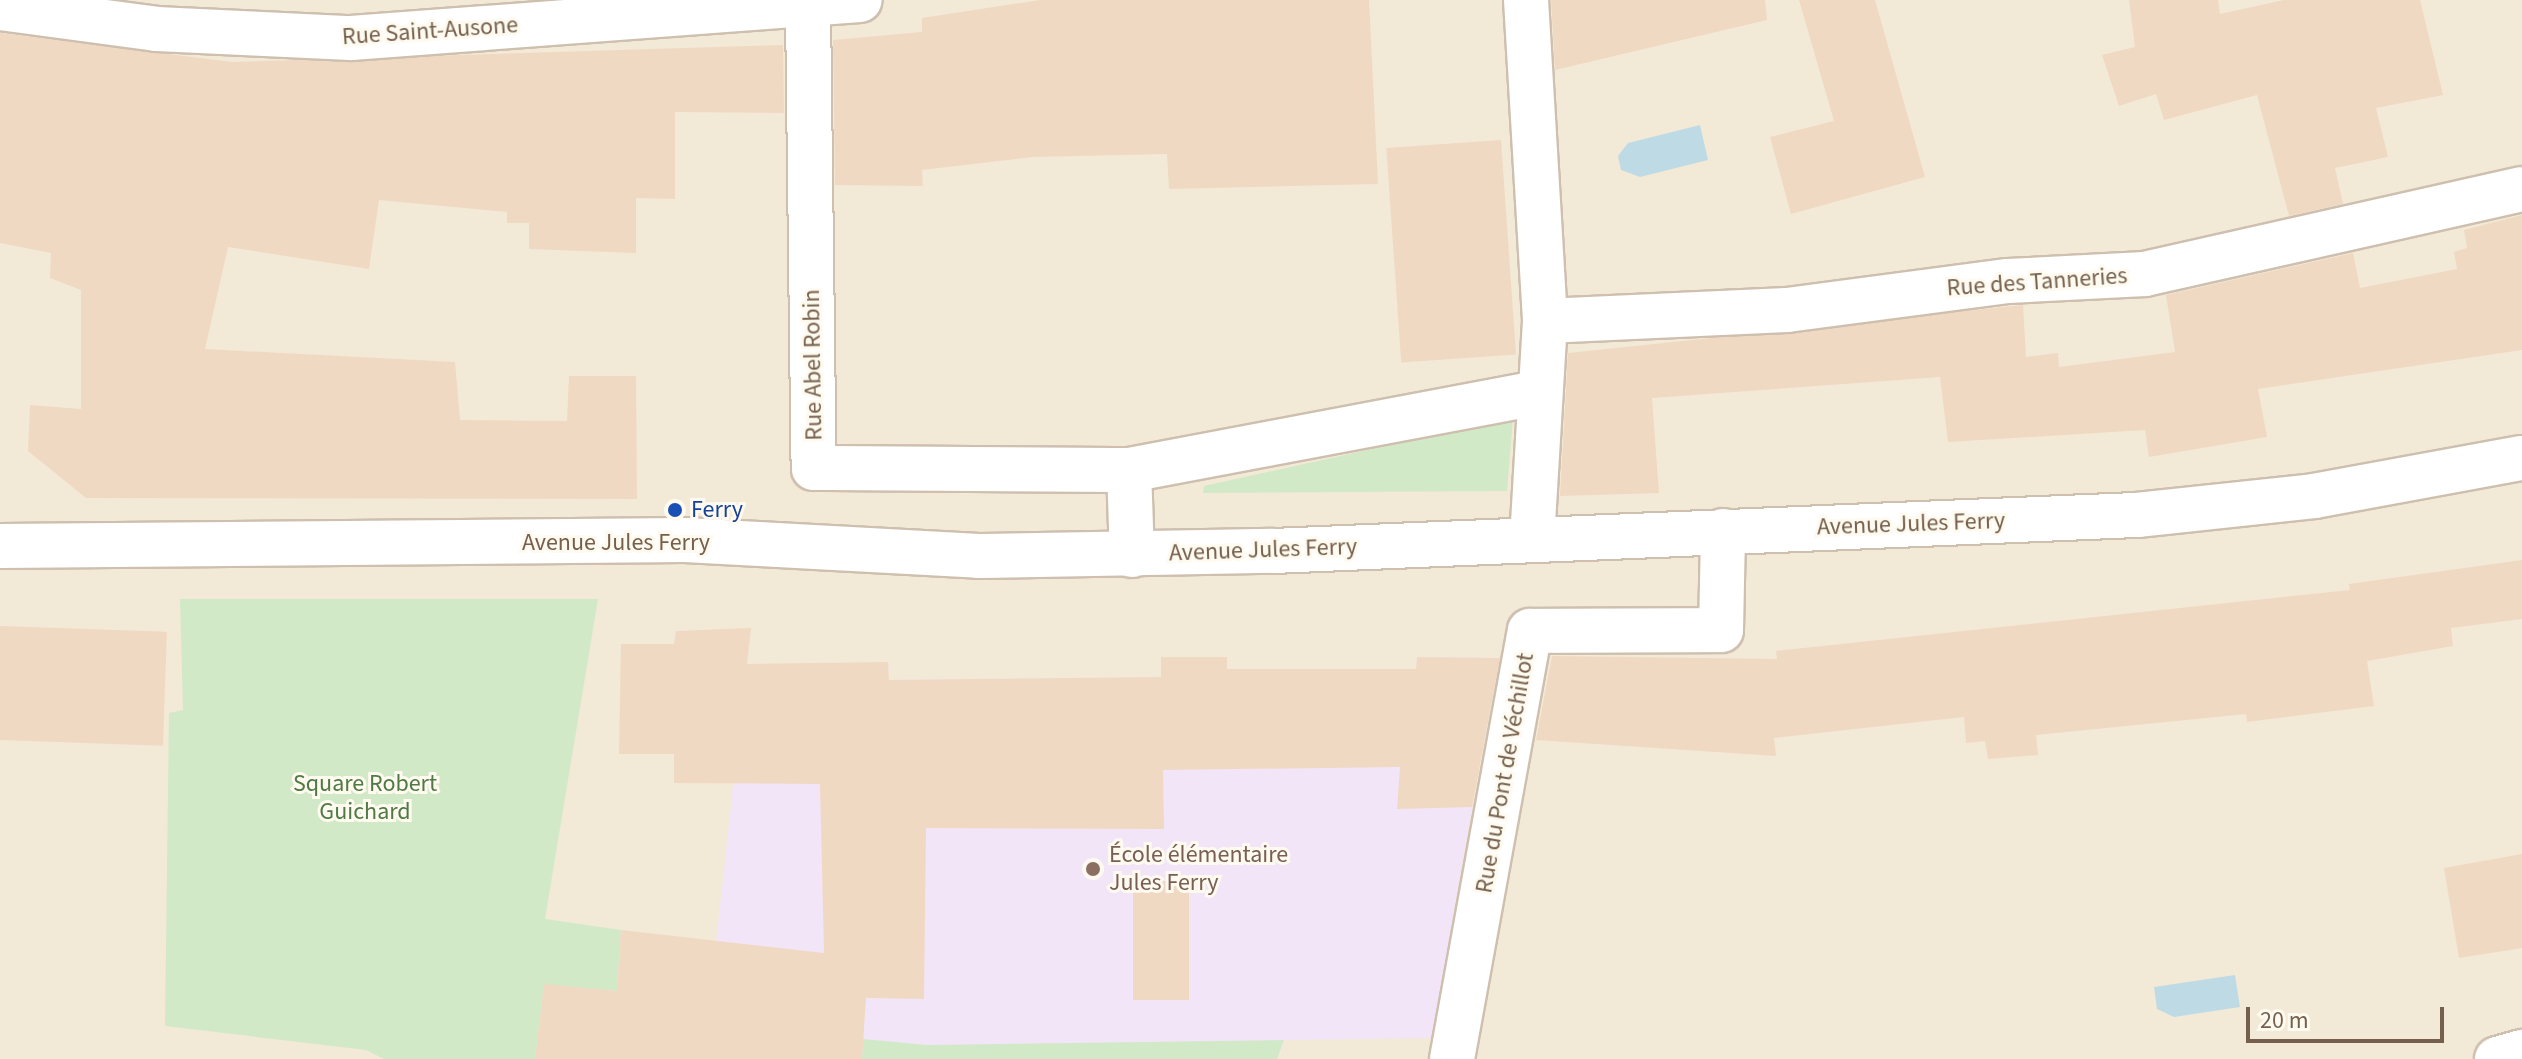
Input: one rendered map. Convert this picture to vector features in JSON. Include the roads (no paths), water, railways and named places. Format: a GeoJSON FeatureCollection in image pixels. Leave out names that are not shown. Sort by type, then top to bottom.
{"type":"FeatureCollection","features":[{"type":"Feature","properties":{"kind":"street","name":"Rue Saint-Ausone"},"geometry":{"type":"LineString","coordinates":[[0,8],[303,38],[631,7],[808,7],[860,0]]}},
{"type":"Feature","properties":{"kind":"street"},"geometry":{"type":"LineString","coordinates":[[1526,0],[1545,321],[1536,393],[1532,538]]}},
{"type":"Feature","properties":{"kind":"street","name":"Rue Abel Robin"},"geometry":{"type":"LineString","coordinates":[[808,7],[814,468],[1129,470]]}},
{"type":"Feature","properties":{"kind":"street","name":"Rue des Tanneries"},"geometry":{"type":"LineString","coordinates":[[1545,321],[1787,310],[2008,281],[2145,274],[2522,189]]}},
{"type":"Feature","properties":{"kind":"street"},"geometry":{"type":"LineString","coordinates":[[1132,555],[1129,470],[1536,393]]}},
{"type":"Feature","properties":{"kind":"street","name":"Avenue Jules Ferry"},"geometry":{"type":"LineString","coordinates":[[0,546],[685,540],[861,554],[1132,555],[2137,515],[2314,496],[2522,458]]}},
{"type":"Feature","properties":{"kind":"street","name":"Rue du Pont de Véchillot"},"geometry":{"type":"LineString","coordinates":[[1452,1059],[1530,631],[1721,630],[1723,531]]}},
{"type":"Feature","properties":{"kind":"street"},"geometry":{"type":"LineString","coordinates":[[2497,1059],[2522,1052]]}},
{"type":"Feature","properties":{"kind":"water"},"geometry":{"type":"Polygon","coordinates":[[[1700,125],[1708,160],[1640,177],[1621,170],[1618,156],[1628,143],[1700,125]]]}},
{"type":"Feature","properties":{"kind":"water"},"geometry":{"type":"Polygon","coordinates":[[[2235,975],[2240,1007],[2174,1017],[2157,1009],[2154,987],[2235,975]]]}},
{"type":"Feature","properties":{"kind":"place","name":"Ferry"},"geometry":{"type":"Point","coordinates":[675,510]}},
{"type":"Feature","properties":{"kind":"place","name":"École élémentaire Jules Ferry"},"geometry":{"type":"Point","coordinates":[1093,869]}},
{"type":"Feature","properties":{"kind":"park label","name":"Square Robert Guichard"},"geometry":{"type":"Point","coordinates":[365,798]}}]}
